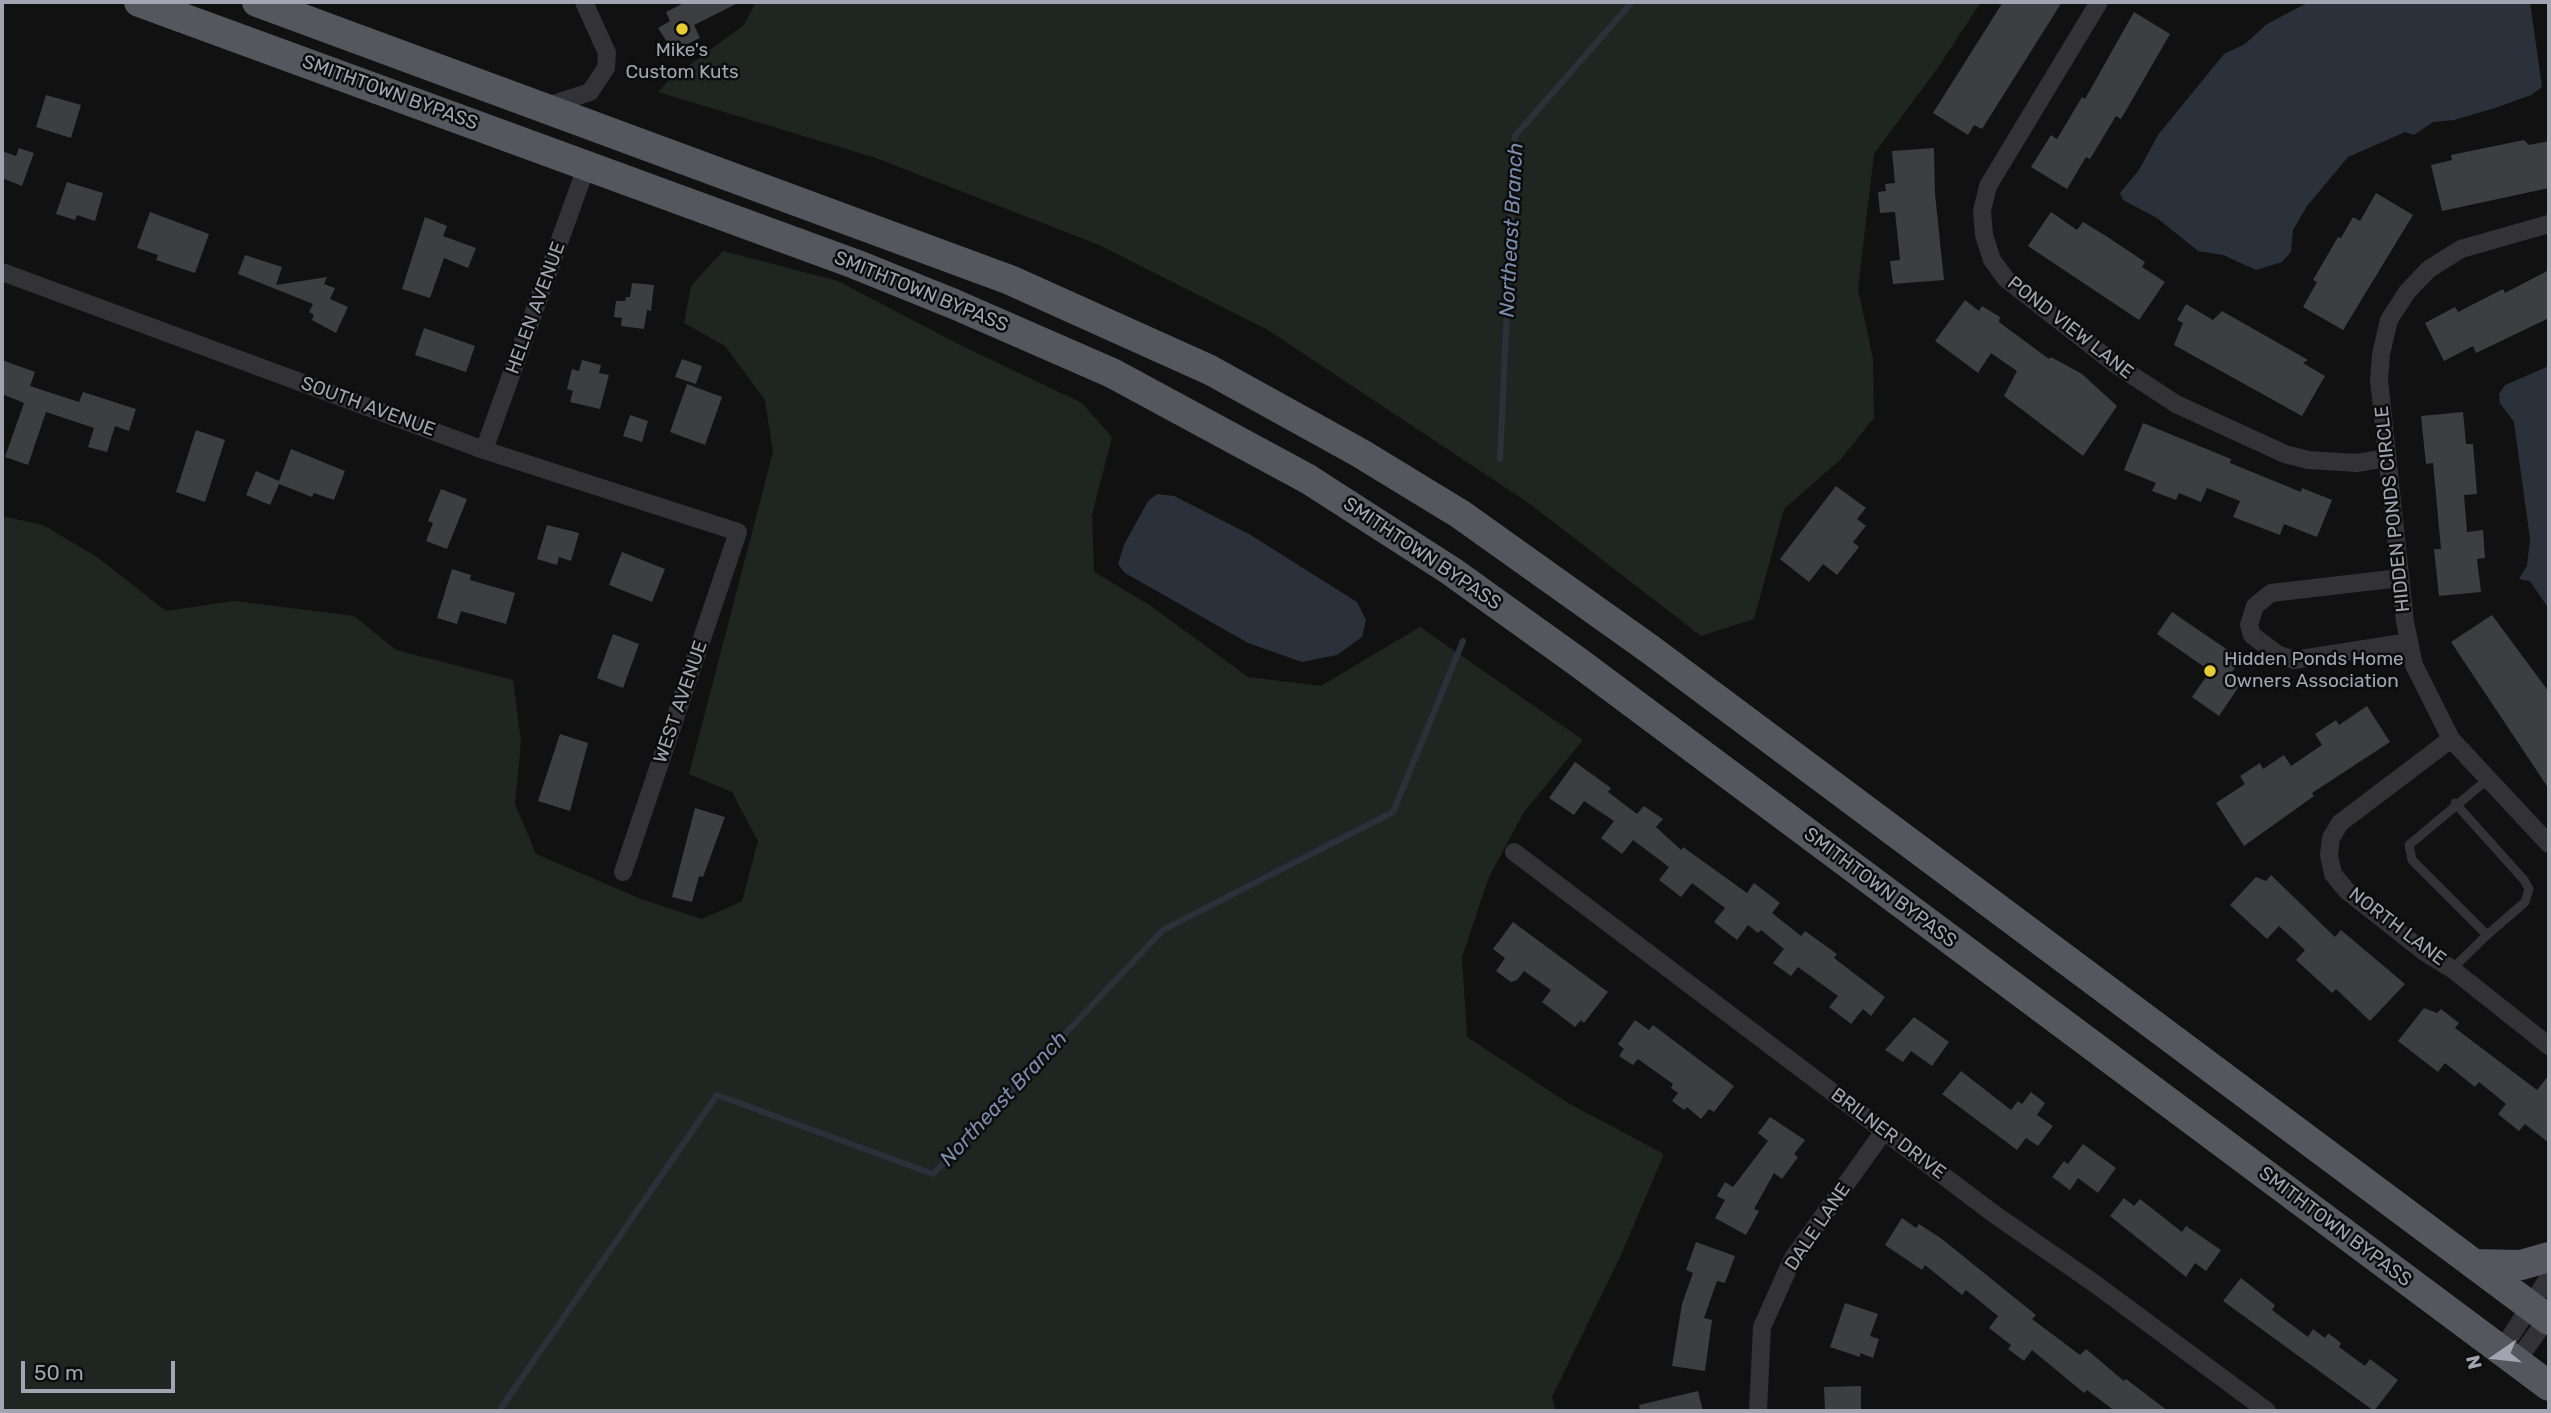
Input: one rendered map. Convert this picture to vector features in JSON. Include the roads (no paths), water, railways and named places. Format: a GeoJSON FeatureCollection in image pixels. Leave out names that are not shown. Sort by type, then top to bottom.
{"type":"FeatureCollection","features":[{"type":"Feature","properties":{"kind":"highway","name":"SMITHTOWN BYPASS"},"geometry":{"type":"LineString","coordinates":[[139,2],[855,264],[1020,331],[1161,398],[1357,508],[1578,662],[2549,1386]]}},
{"type":"Feature","properties":{"kind":"highway","name":"SMITHTOWN BYPASS"},"geometry":{"type":"LineString","coordinates":[[257,2],[1010,279],[1199,365],[1360,453],[1460,514],[1651,650],[2544,1315]]}},
{"type":"Feature","properties":{"kind":"highway"},"geometry":{"type":"LineString","coordinates":[[2474,1264],[2521,1265],[2549,1257]]}},
{"type":"Feature","properties":{"kind":"street"},"geometry":{"type":"LineString","coordinates":[[544,106],[590,92],[606,68],[607,53],[584,2]]}},
{"type":"Feature","properties":{"kind":"street","name":"POND VIEW LANE"},"geometry":{"type":"LineString","coordinates":[[2099,2],[1987,186],[1982,211],[1984,235],[1992,260],[2006,279],[2115,365],[2176,404],[2285,454],[2308,460],[2357,463],[2387,458]]}},
{"type":"Feature","properties":{"kind":"street","name":"HELEN AVENUE"},"geometry":{"type":"LineString","coordinates":[[484,450],[587,165]]}},
{"type":"Feature","properties":{"kind":"street","name":"HIDDEN PONDS CIRCLE"},"geometry":{"type":"LineString","coordinates":[[2549,224],[2461,249],[2430,270],[2407,292],[2389,320],[2381,354],[2379,380],[2400,578],[2414,665],[2451,739],[2549,844]]}},
{"type":"Feature","properties":{"kind":"street","name":"SOUTH AVENUE"},"geometry":{"type":"LineString","coordinates":[[2,272],[484,450],[738,532]]}},
{"type":"Feature","properties":{"kind":"street","name":"WEST AVENUE"},"geometry":{"type":"LineString","coordinates":[[623,872],[738,532]]}},
{"type":"Feature","properties":{"kind":"street"},"geometry":{"type":"LineString","coordinates":[[2400,578],[2271,593],[2255,606],[2249,625],[2252,635],[2277,654],[2294,660],[2409,642]]}},
{"type":"Feature","properties":{"kind":"street","name":"NORTH LANE"},"geometry":{"type":"LineString","coordinates":[[2451,739],[2340,823],[2331,838],[2329,855],[2333,874],[2347,891],[2424,951],[2452,968],[2549,1046]]}},
{"type":"Feature","properties":{"kind":"street","name":"BRILNER DRIVE"},"geometry":{"type":"LineString","coordinates":[[1514,852],[1884,1131],[2267,1411]]}},
{"type":"Feature","properties":{"kind":"street","name":"DALE LANE"},"geometry":{"type":"LineString","coordinates":[[1758,1411],[1762,1327],[1793,1258],[1884,1131]]}},
{"type":"Feature","properties":{"kind":"street"},"geometry":{"type":"LineString","coordinates":[[2509,1356],[2544,1315],[2549,1277]]}},
{"type":"Feature","properties":{"kind":"lane"},"geometry":{"type":"LineString","coordinates":[[2487,935],[2412,860],[2409,845],[2455,803],[2488,779]]}},
{"type":"Feature","properties":{"kind":"lane"},"geometry":{"type":"LineString","coordinates":[[2452,968],[2529,897],[2524,880],[2455,803]]}},
{"type":"Feature","properties":{"kind":"waterway","name":"Northeast Branch"},"geometry":{"type":"LineString","coordinates":[[1500,459],[1515,136],[1632,2]]}},
{"type":"Feature","properties":{"kind":"waterway","name":"Northeast Branch"},"geometry":{"type":"LineString","coordinates":[[499,1411],[717,1095],[933,1174],[1163,930],[1393,812],[1463,641]]}},
{"type":"Feature","properties":{"kind":"place","name":"Mike's Custom Kuts"},"geometry":{"type":"Point","coordinates":[682,29]}},
{"type":"Feature","properties":{"kind":"place","name":"Hidden Ponds Home Owners Association"},"geometry":{"type":"Point","coordinates":[2210,671]}}]}
